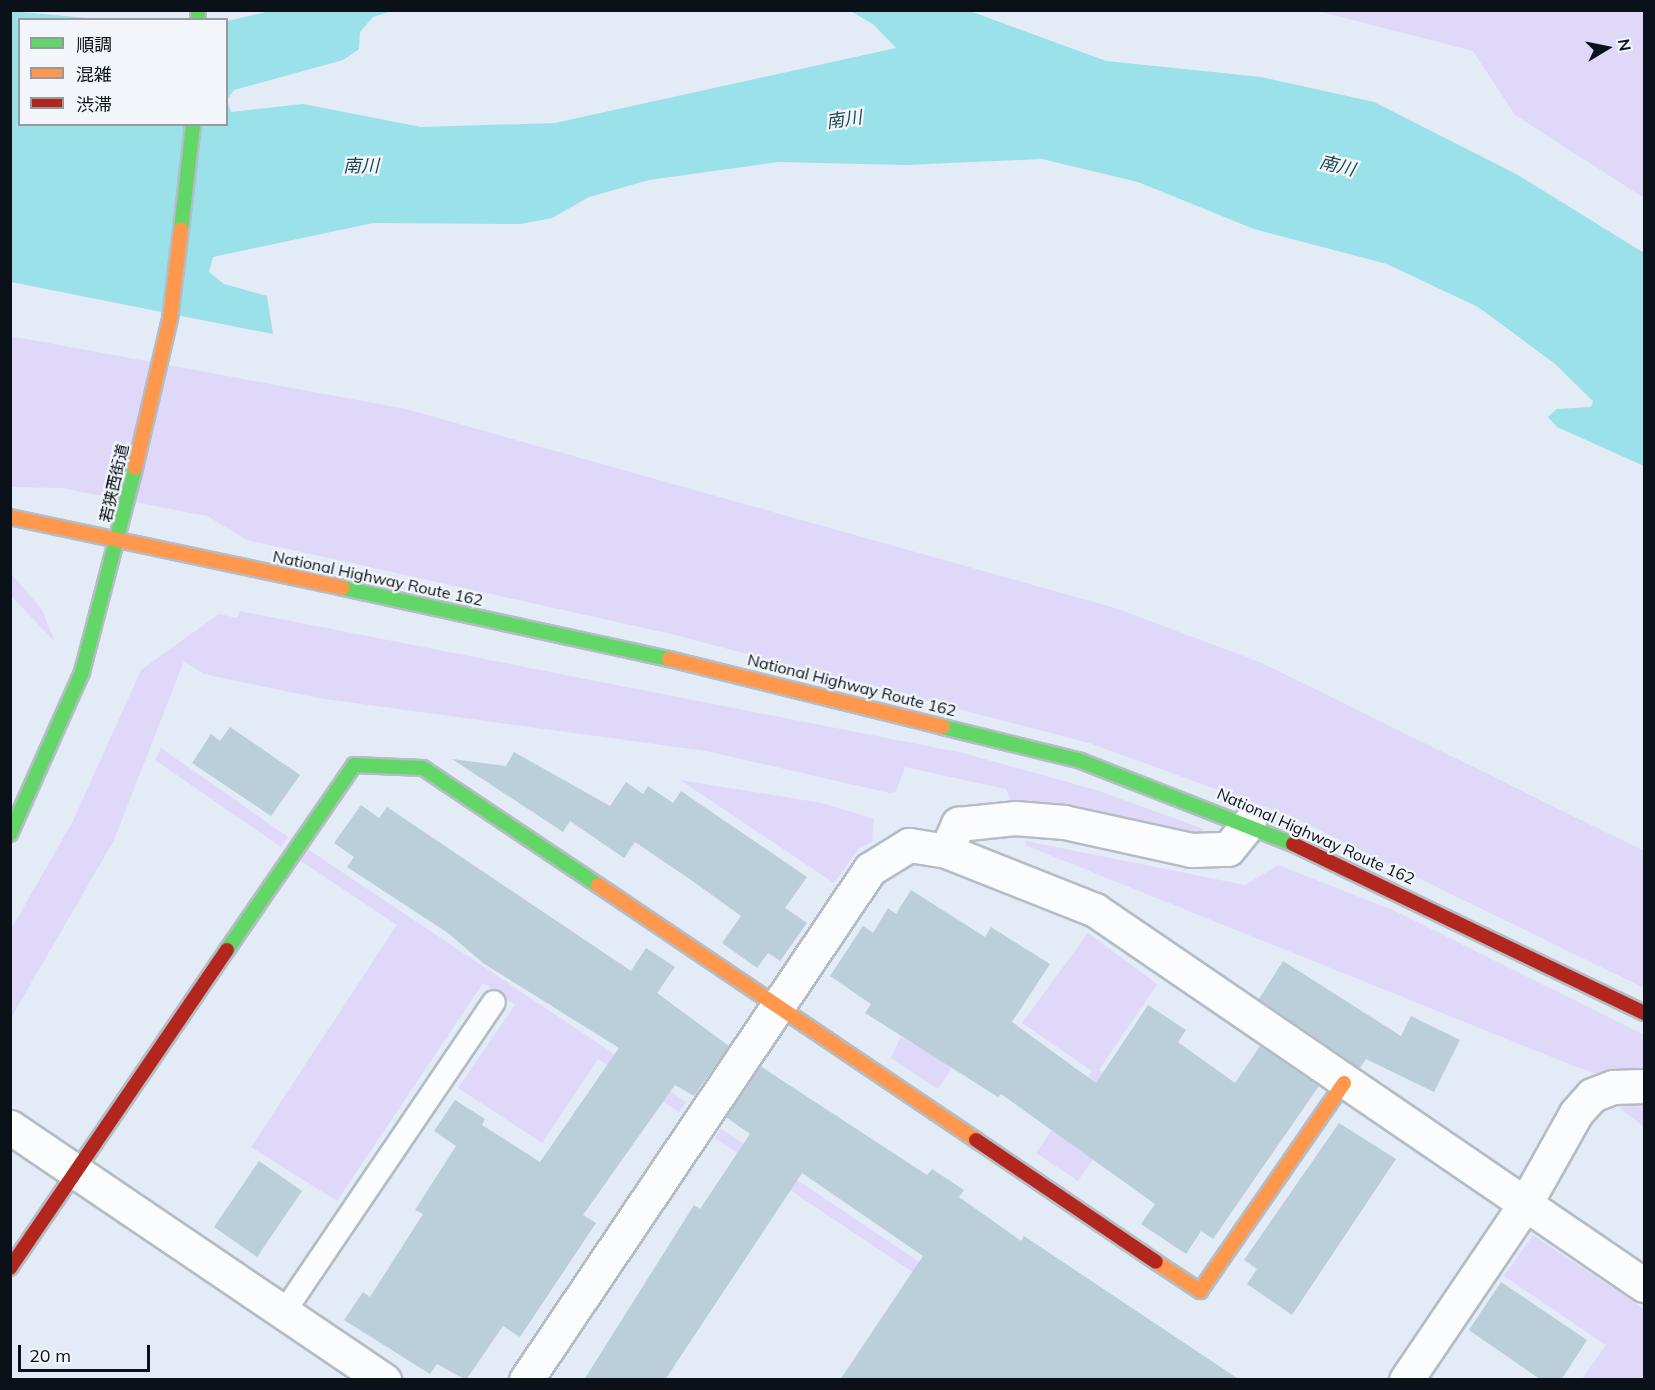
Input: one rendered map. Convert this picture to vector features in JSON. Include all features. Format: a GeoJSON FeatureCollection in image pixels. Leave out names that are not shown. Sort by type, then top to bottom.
{"type":"FeatureCollection","features":[{"type":"Feature","properties":{"kind":"main road","name":"若狭西街道"},"geometry":{"type":"LineString","coordinates":[[10,834],[78,681],[117,541],[170,319],[193,126]]}},
{"type":"Feature","properties":{"kind":"main road","name":"National Highway Route 162"},"geometry":{"type":"LineString","coordinates":[[10,517],[851,700],[1081,761],[1249,823],[1421,901],[1644,1013]]}},
{"type":"Feature","properties":{"kind":"main road"},"geometry":{"type":"LineString","coordinates":[[10,1268],[354,765],[423,768],[1200,1291],[1344,1083]]}},
{"type":"Feature","properties":{"kind":"street"},"geometry":{"type":"LineString","coordinates":[[946,851],[958,824],[1015,818],[1064,822],[1191,850],[1228,849],[1249,823]]}},
{"type":"Feature","properties":{"kind":"street"},"geometry":{"type":"LineString","coordinates":[[526,1380],[776,1004],[870,868],[909,844],[946,851],[1095,910],[1344,1083],[1644,1285]]}},
{"type":"Feature","properties":{"kind":"street"},"geometry":{"type":"LineString","coordinates":[[1406,1380],[1525,1204],[1592,1095],[1613,1087],[1644,1086]]}},
{"type":"Feature","properties":{"kind":"street"},"geometry":{"type":"LineString","coordinates":[[10,1127],[384,1380]]}},
{"type":"Feature","properties":{"kind":"lane"},"geometry":{"type":"LineString","coordinates":[[284,1312],[494,1002]]}},
{"type":"Feature","properties":{"kind":"shaded area"},"geometry":{"type":"Polygon","coordinates":[[[1318,11],[1644,11],[1644,198],[1515,115],[1473,51],[1318,11]]]}},
{"type":"Feature","properties":{"kind":"shaded area"},"geometry":{"type":"Polygon","coordinates":[[[10,336],[406,409],[1115,608],[1262,663],[1644,851],[1644,988],[1293,817],[1089,743],[671,634],[247,540],[207,516],[61,488],[11,487],[10,336]]]}},
{"type":"Feature","properties":{"kind":"shaded area"},"geometry":{"type":"Polygon","coordinates":[[[10,572],[42,610],[55,642],[11,596],[10,572]]]}},
{"type":"Feature","properties":{"kind":"shaded area"},"geometry":{"type":"Polygon","coordinates":[[[240,611],[963,753],[1096,790],[1204,829],[1196,835],[1060,804],[1011,801],[1006,789],[905,767],[896,792],[889,793],[706,751],[318,698],[204,674],[184,661],[114,840],[11,1018],[11,929],[73,821],[141,670],[219,614],[237,618],[240,611]]]}},
{"type":"Feature","properties":{"kind":"shaded area"},"geometry":{"type":"Polygon","coordinates":[[[161,748],[288,837],[281,847],[155,760],[161,748]]]}},
{"type":"Feature","properties":{"kind":"shaded area"},"geometry":{"type":"Polygon","coordinates":[[[680,780],[822,803],[874,819],[872,842],[860,847],[834,883],[680,780]]]}},
{"type":"Feature","properties":{"kind":"shaded area"},"geometry":{"type":"Polygon","coordinates":[[[1026,841],[1245,885],[1278,865],[1395,911],[1644,1035],[1644,1072],[1594,1073],[1574,1066],[1025,845],[1026,841]]]}},
{"type":"Feature","properties":{"kind":"shaded area"},"geometry":{"type":"Polygon","coordinates":[[[306,848],[686,1102],[679,1112],[598,1059],[542,1143],[458,1088],[515,1005],[483,983],[337,1201],[251,1147],[397,925],[298,859],[306,848]]]}},
{"type":"Feature","properties":{"kind":"shaded area"},"geometry":{"type":"Polygon","coordinates":[[[1088,933],[1157,984],[1099,1070],[1136,1096],[1078,1181],[1036,1153],[1092,1071],[1022,1023],[1088,933]]]}},
{"type":"Feature","properties":{"kind":"shaded area"},"geometry":{"type":"Polygon","coordinates":[[[945,994],[992,1004],[938,1089],[891,1058],[901,1037],[913,1044],[945,994]]]}},
{"type":"Feature","properties":{"kind":"shaded area"},"geometry":{"type":"Polygon","coordinates":[[[1636,1099],[1644,1100],[1644,1127],[1615,1104],[1636,1099]]]}},
{"type":"Feature","properties":{"kind":"shaded area"},"geometry":{"type":"Polygon","coordinates":[[[721,1129],[1094,1379],[1073,1379],[799,1196],[715,1138],[721,1129]]]}},
{"type":"Feature","properties":{"kind":"shaded area"},"geometry":{"type":"Polygon","coordinates":[[[1533,1235],[1644,1309],[1644,1379],[1582,1379],[1606,1345],[1504,1276],[1533,1235]]]}},
{"type":"Feature","properties":{"kind":"water"},"geometry":{"type":"Polygon","coordinates":[[[274,10],[392,11],[373,17],[360,32],[359,49],[343,60],[234,90],[228,99],[228,21],[274,10]]]}},
{"type":"Feature","properties":{"kind":"water","name":"南川"},"geometry":{"type":"Polygon","coordinates":[[[849,10],[970,11],[1106,61],[1261,77],[1374,102],[1518,175],[1644,253],[1644,466],[1557,427],[1548,417],[1557,409],[1591,407],[1593,401],[1554,363],[1478,307],[1387,264],[1254,229],[1138,182],[1042,159],[906,165],[778,162],[649,180],[589,197],[552,218],[521,224],[373,223],[213,257],[209,272],[224,284],[267,296],[273,334],[11,282],[10,11],[86,18],[18,18],[18,126],[228,126],[228,103],[231,112],[303,104],[421,127],[555,123],[896,48],[874,25],[849,10]]]}},
{"type":"Feature","properties":{"kind":"building"},"geometry":{"type":"Polygon","coordinates":[[[230,727],[300,775],[271,816],[192,763],[211,734],[220,741],[230,727]]]}},
{"type":"Feature","properties":{"kind":"building"},"geometry":{"type":"Polygon","coordinates":[[[514,752],[610,806],[626,782],[643,794],[648,786],[673,803],[681,791],[807,877],[785,908],[807,923],[780,961],[768,953],[757,968],[722,943],[741,916],[694,882],[635,842],[624,858],[570,821],[563,832],[452,759],[506,766],[514,752]]]}},
{"type":"Feature","properties":{"kind":"building"},"geometry":{"type":"Polygon","coordinates":[[[361,805],[379,818],[387,807],[631,971],[646,948],[675,967],[657,993],[729,1046],[694,1096],[675,1085],[583,1215],[596,1223],[520,1337],[503,1326],[466,1380],[437,1364],[430,1374],[344,1320],[363,1292],[370,1297],[423,1214],[415,1210],[456,1146],[434,1131],[455,1100],[485,1119],[482,1125],[540,1162],[619,1048],[483,963],[448,933],[347,867],[354,857],[334,843],[361,805]]]}},
{"type":"Feature","properties":{"kind":"building"},"geometry":{"type":"Polygon","coordinates":[[[911,890],[985,937],[991,927],[1050,964],[1012,1022],[1096,1083],[1148,1005],[1186,1030],[1178,1042],[1235,1083],[1260,1046],[1319,1086],[1213,1239],[1201,1231],[1186,1254],[1141,1224],[1155,1204],[1001,1094],[998,1097],[865,1013],[871,1004],[830,976],[863,926],[873,933],[888,908],[896,914],[911,890]]]}},
{"type":"Feature","properties":{"kind":"building"},"geometry":{"type":"Polygon","coordinates":[[[1283,961],[1401,1036],[1411,1016],[1460,1040],[1434,1092],[1366,1059],[1360,1068],[1259,999],[1283,961]]]}},
{"type":"Feature","properties":{"kind":"building"},"geometry":{"type":"Polygon","coordinates":[[[760,1066],[927,1175],[932,1169],[964,1190],[959,1197],[1021,1241],[1024,1236],[1240,1380],[840,1380],[923,1256],[802,1173],[665,1380],[584,1380],[694,1205],[700,1209],[750,1134],[726,1117],[760,1066]]]}},
{"type":"Feature","properties":{"kind":"building"},"geometry":{"type":"Polygon","coordinates":[[[1339,1123],[1396,1159],[1292,1315],[1247,1284],[1257,1269],[1244,1260],[1339,1123]]]}},
{"type":"Feature","properties":{"kind":"building"},"geometry":{"type":"Polygon","coordinates":[[[259,1161],[302,1191],[257,1257],[214,1227],[259,1161]]]}},
{"type":"Feature","properties":{"kind":"building"},"geometry":{"type":"Polygon","coordinates":[[[1501,1282],[1587,1340],[1561,1380],[1541,1380],[1469,1330],[1501,1282]]]}},
{"type":"Feature","properties":{"kind":"traffic: fast"},"geometry":{"type":"LineString","coordinates":[[198,10],[198,18]]}},
{"type":"Feature","properties":{"kind":"traffic: fast"},"geometry":{"type":"LineString","coordinates":[[181,230],[193,126]]}},
{"type":"Feature","properties":{"kind":"traffic: fast"},"geometry":{"type":"LineString","coordinates":[[10,834],[82,672],[135,468]]}},
{"type":"Feature","properties":{"kind":"traffic: fast"},"geometry":{"type":"LineString","coordinates":[[343,588],[669,659]]}},
{"type":"Feature","properties":{"kind":"traffic: fast"},"geometry":{"type":"LineString","coordinates":[[943,727],[1081,761],[1293,844]]}},
{"type":"Feature","properties":{"kind":"traffic: fast"},"geometry":{"type":"LineString","coordinates":[[227,950],[354,765],[423,768],[598,885]]}},
{"type":"Feature","properties":{"kind":"traffic: slow"},"geometry":{"type":"LineString","coordinates":[[135,468],[170,319],[181,230]]}},
{"type":"Feature","properties":{"kind":"traffic: slow"},"geometry":{"type":"LineString","coordinates":[[10,517],[343,588]]}},
{"type":"Feature","properties":{"kind":"traffic: slow"},"geometry":{"type":"LineString","coordinates":[[669,659],[943,727]]}},
{"type":"Feature","properties":{"kind":"traffic: slow"},"geometry":{"type":"LineString","coordinates":[[598,885],[976,1140]]}},
{"type":"Feature","properties":{"kind":"traffic: slow"},"geometry":{"type":"LineString","coordinates":[[1156,1262],[1200,1291],[1344,1083]]}},
{"type":"Feature","properties":{"kind":"traffic: jam"},"geometry":{"type":"LineString","coordinates":[[1293,844],[1644,1013]]}},
{"type":"Feature","properties":{"kind":"traffic: jam"},"geometry":{"type":"LineString","coordinates":[[10,1268],[227,950]]}},
{"type":"Feature","properties":{"kind":"traffic: jam"},"geometry":{"type":"LineString","coordinates":[[976,1140],[1156,1262]]}}]}
